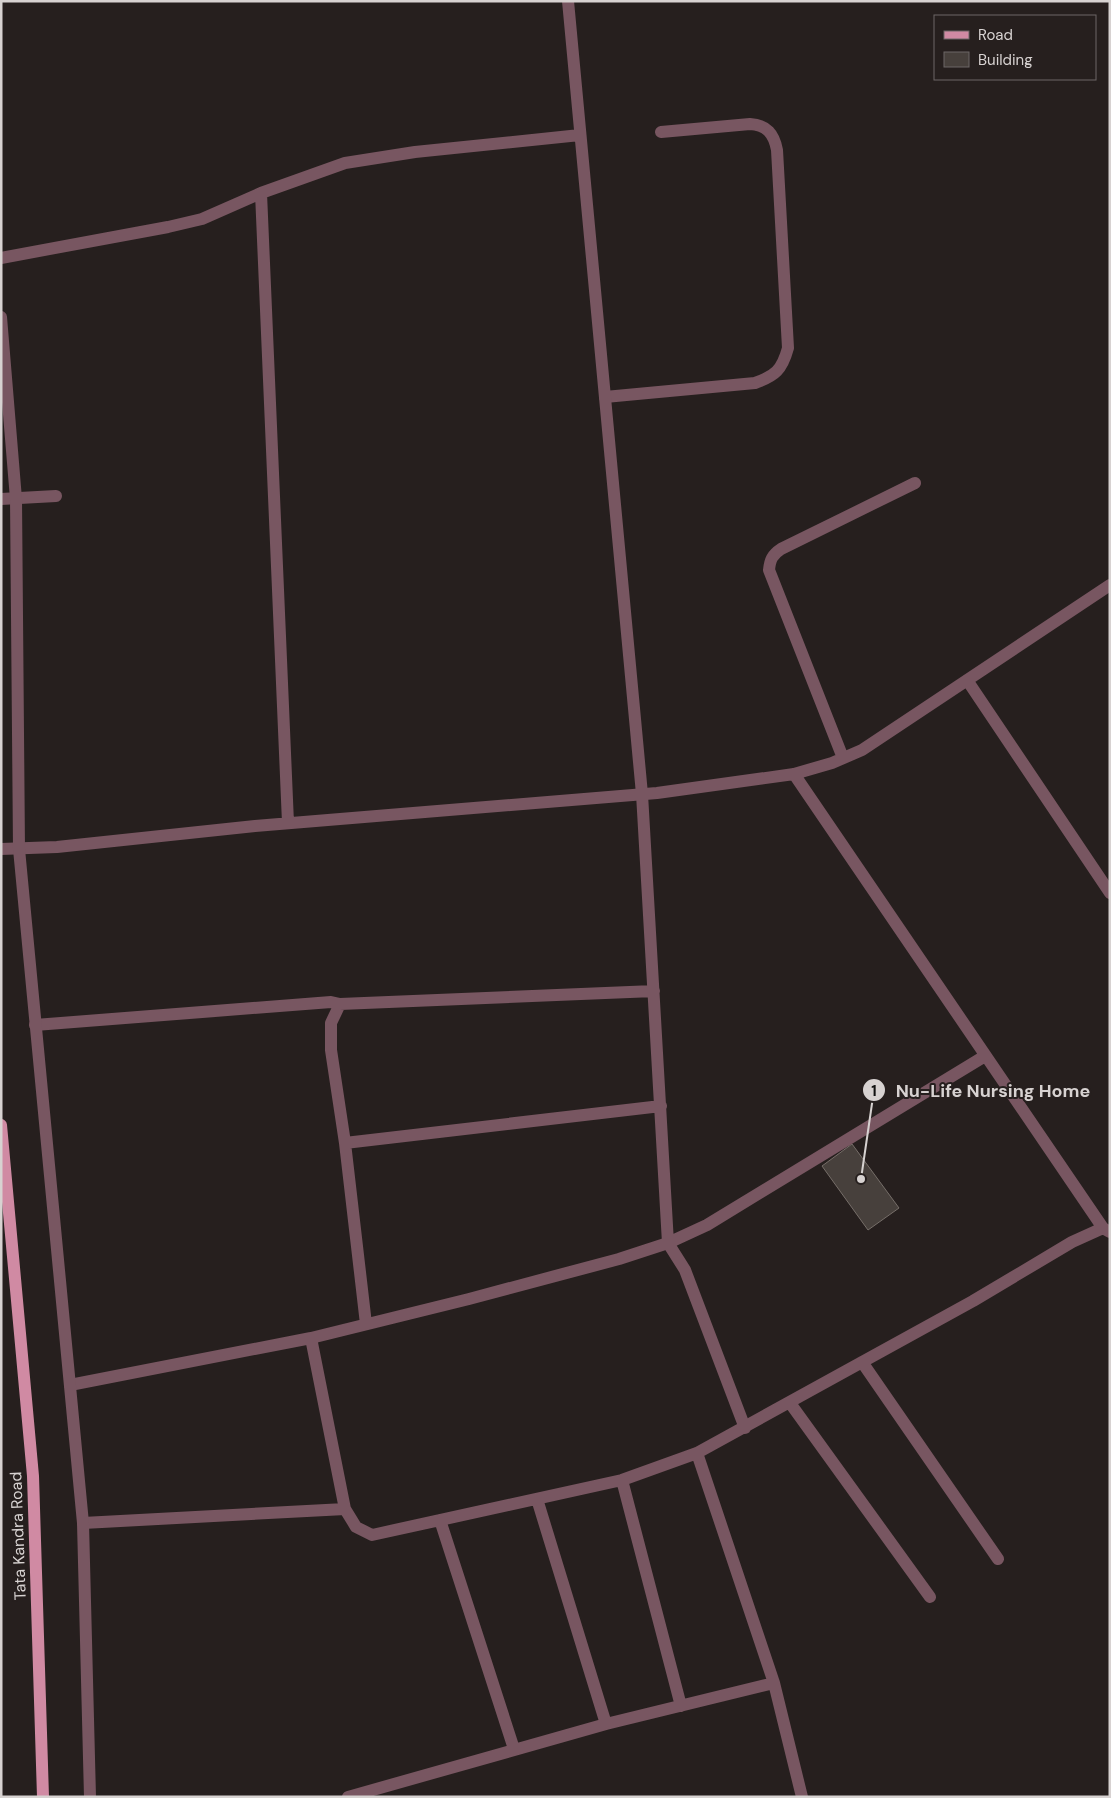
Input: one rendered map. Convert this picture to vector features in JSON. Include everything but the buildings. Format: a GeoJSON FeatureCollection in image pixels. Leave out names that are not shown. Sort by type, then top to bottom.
{"type":"FeatureCollection","features":[{"type":"Feature","properties":{"kind":"main road","name":"Tata Kandra Road"},"geometry":{"type":"LineString","coordinates":[[1,1125],[33,1476],[43,1797]]}},
{"type":"Feature","properties":{"kind":"street"},"geometry":{"type":"LineString","coordinates":[[568,1],[642,794],[668,1243],[686,1270],[745,1428]]}},
{"type":"Feature","properties":{"kind":"street"},"geometry":{"type":"LineString","coordinates":[[605,398],[755,383],[776,373],[784,362],[788,348],[776,141],[770,131],[760,125],[750,124],[661,132]]}},
{"type":"Feature","properties":{"kind":"street"},"geometry":{"type":"LineString","coordinates":[[1,258],[202,219],[261,193],[345,163],[415,152],[580,135]]}},
{"type":"Feature","properties":{"kind":"street"},"geometry":{"type":"LineString","coordinates":[[261,193],[288,823]]}},
{"type":"Feature","properties":{"kind":"street"},"geometry":{"type":"LineString","coordinates":[[1,317],[16,497],[19,849],[83,1523],[90,1797]]}},
{"type":"Feature","properties":{"kind":"street"},"geometry":{"type":"LineString","coordinates":[[843,758],[769,570],[770,561],[781,548],[915,483]]}},
{"type":"Feature","properties":{"kind":"street"},"geometry":{"type":"LineString","coordinates":[[1,499],[56,496]]}},
{"type":"Feature","properties":{"kind":"street"},"geometry":{"type":"LineString","coordinates":[[1,849],[57,847],[288,823],[642,794],[794,774],[832,763],[862,750],[1110,585]]}},
{"type":"Feature","properties":{"kind":"street"},"geometry":{"type":"LineString","coordinates":[[967,680],[1110,892]]}},
{"type":"Feature","properties":{"kind":"street"},"geometry":{"type":"LineString","coordinates":[[312,1338],[345,1509],[356,1527],[372,1535],[622,1480],[697,1454],[973,1302],[1072,1242],[1106,1230],[985,1056],[794,774]]}},
{"type":"Feature","properties":{"kind":"street"},"geometry":{"type":"LineString","coordinates":[[35,1025],[331,1002],[340,1004],[654,991]]}},
{"type":"Feature","properties":{"kind":"street"},"geometry":{"type":"LineString","coordinates":[[340,1004],[331,1023],[331,1050],[345,1143],[366,1324]]}},
{"type":"Feature","properties":{"kind":"street"},"geometry":{"type":"LineString","coordinates":[[70,1385],[312,1338],[619,1259],[668,1243],[707,1225],[985,1056]]}},
{"type":"Feature","properties":{"kind":"street"},"geometry":{"type":"LineString","coordinates":[[345,1143],[661,1106]]}},
{"type":"Feature","properties":{"kind":"street"},"geometry":{"type":"LineString","coordinates":[[862,1362],[998,1559]]}},
{"type":"Feature","properties":{"kind":"street"},"geometry":{"type":"LineString","coordinates":[[790,1403],[930,1597]]}},
{"type":"Feature","properties":{"kind":"street"},"geometry":{"type":"LineString","coordinates":[[697,1454],[774,1684],[802,1797]]}},
{"type":"Feature","properties":{"kind":"street"},"geometry":{"type":"LineString","coordinates":[[622,1480],[682,1706]]}},
{"type":"Feature","properties":{"kind":"street"},"geometry":{"type":"LineString","coordinates":[[537,1499],[606,1724]]}},
{"type":"Feature","properties":{"kind":"street"},"geometry":{"type":"LineString","coordinates":[[83,1523],[345,1509]]}},
{"type":"Feature","properties":{"kind":"street"},"geometry":{"type":"LineString","coordinates":[[440,1520],[514,1749]]}},
{"type":"Feature","properties":{"kind":"street"},"geometry":{"type":"LineString","coordinates":[[348,1797],[606,1724],[774,1684]]}},
{"type":"Feature","properties":{"kind":"place","name":"Nu-Life Nursing Home"},"geometry":{"type":"Point","coordinates":[861,1179]}}]}
